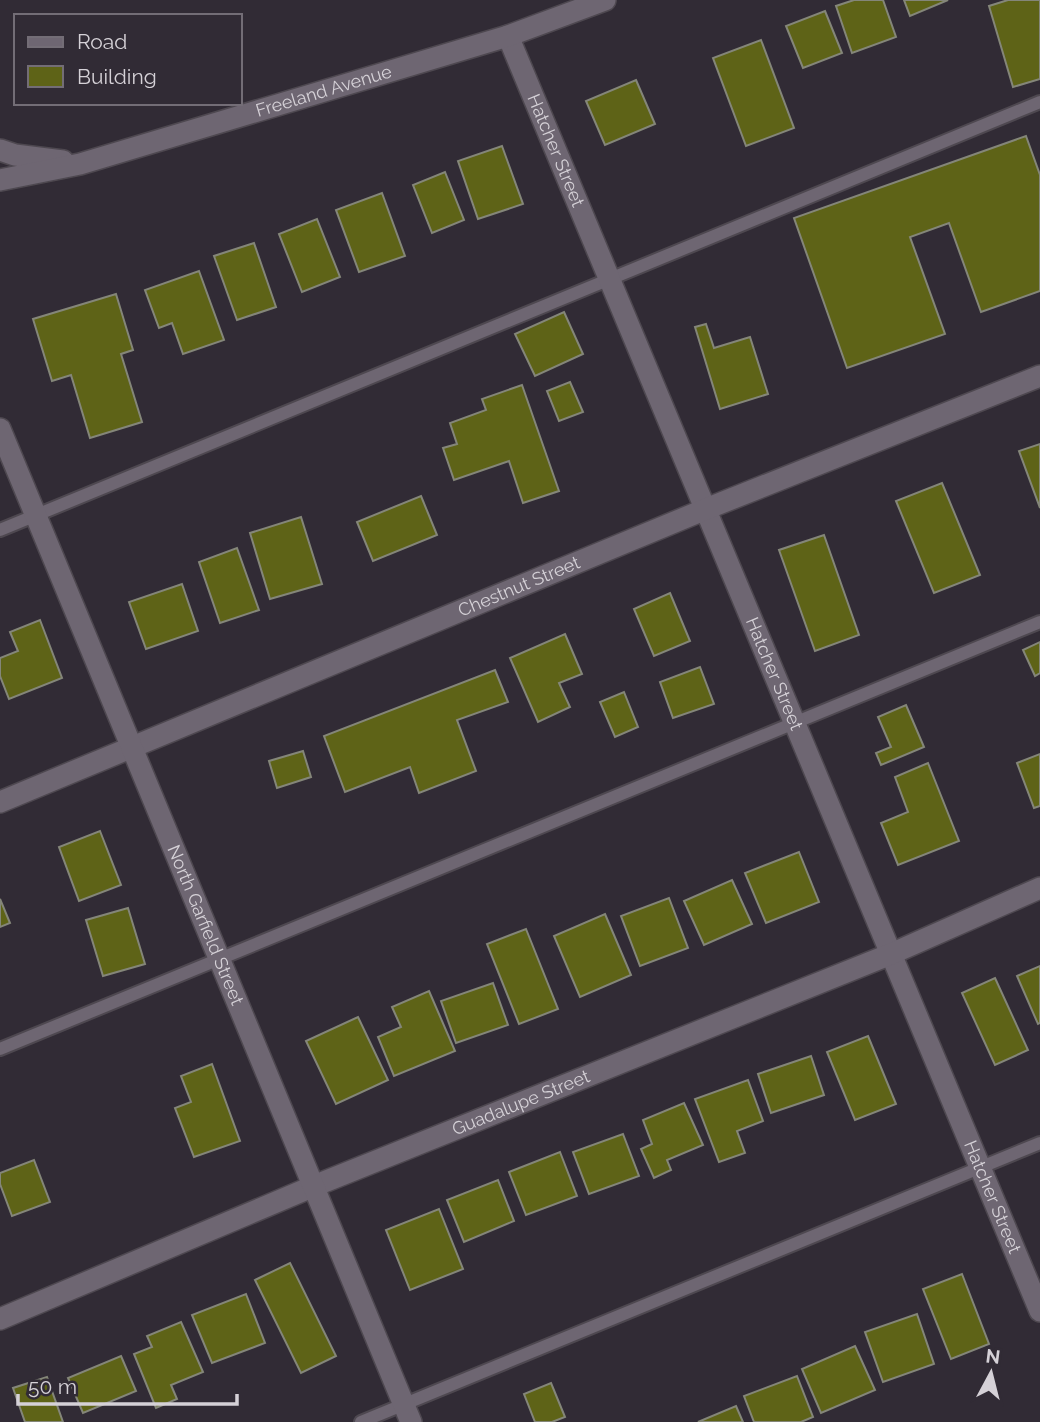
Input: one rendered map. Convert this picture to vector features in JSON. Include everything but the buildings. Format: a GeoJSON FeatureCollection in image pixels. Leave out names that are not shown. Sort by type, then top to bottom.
{"type":"FeatureCollection","features":[{"type":"Feature","properties":{"kind":"street","name":"Freeland Avenue"},"geometry":{"type":"LineString","coordinates":[[0,180],[80,163],[508,36],[605,0]]}},
{"type":"Feature","properties":{"kind":"street","name":"Hatcher Street"},"geometry":{"type":"LineString","coordinates":[[508,36],[1040,1311]]}},
{"type":"Feature","properties":{"kind":"street"},"geometry":{"type":"LineString","coordinates":[[0,150],[15,155],[80,163]]}},
{"type":"Feature","properties":{"kind":"street","name":"Chestnut Street"},"geometry":{"type":"LineString","coordinates":[[0,802],[706,509],[1040,376]]}},
{"type":"Feature","properties":{"kind":"street","name":"North Garfield Street"},"geometry":{"type":"LineString","coordinates":[[0,429],[407,1413]]}},
{"type":"Feature","properties":{"kind":"street","name":"Guadalupe Street"},"geometry":{"type":"LineString","coordinates":[[0,1319],[314,1186],[891,954],[1040,888]]}},
{"type":"Feature","properties":{"kind":"lane"},"geometry":{"type":"LineString","coordinates":[[0,530],[1040,102]]}},
{"type":"Feature","properties":{"kind":"lane"},"geometry":{"type":"LineString","coordinates":[[0,1049],[1040,622]]}},
{"type":"Feature","properties":{"kind":"lane"},"geometry":{"type":"LineString","coordinates":[[360,1422],[407,1413],[1040,1143]]}}]}
